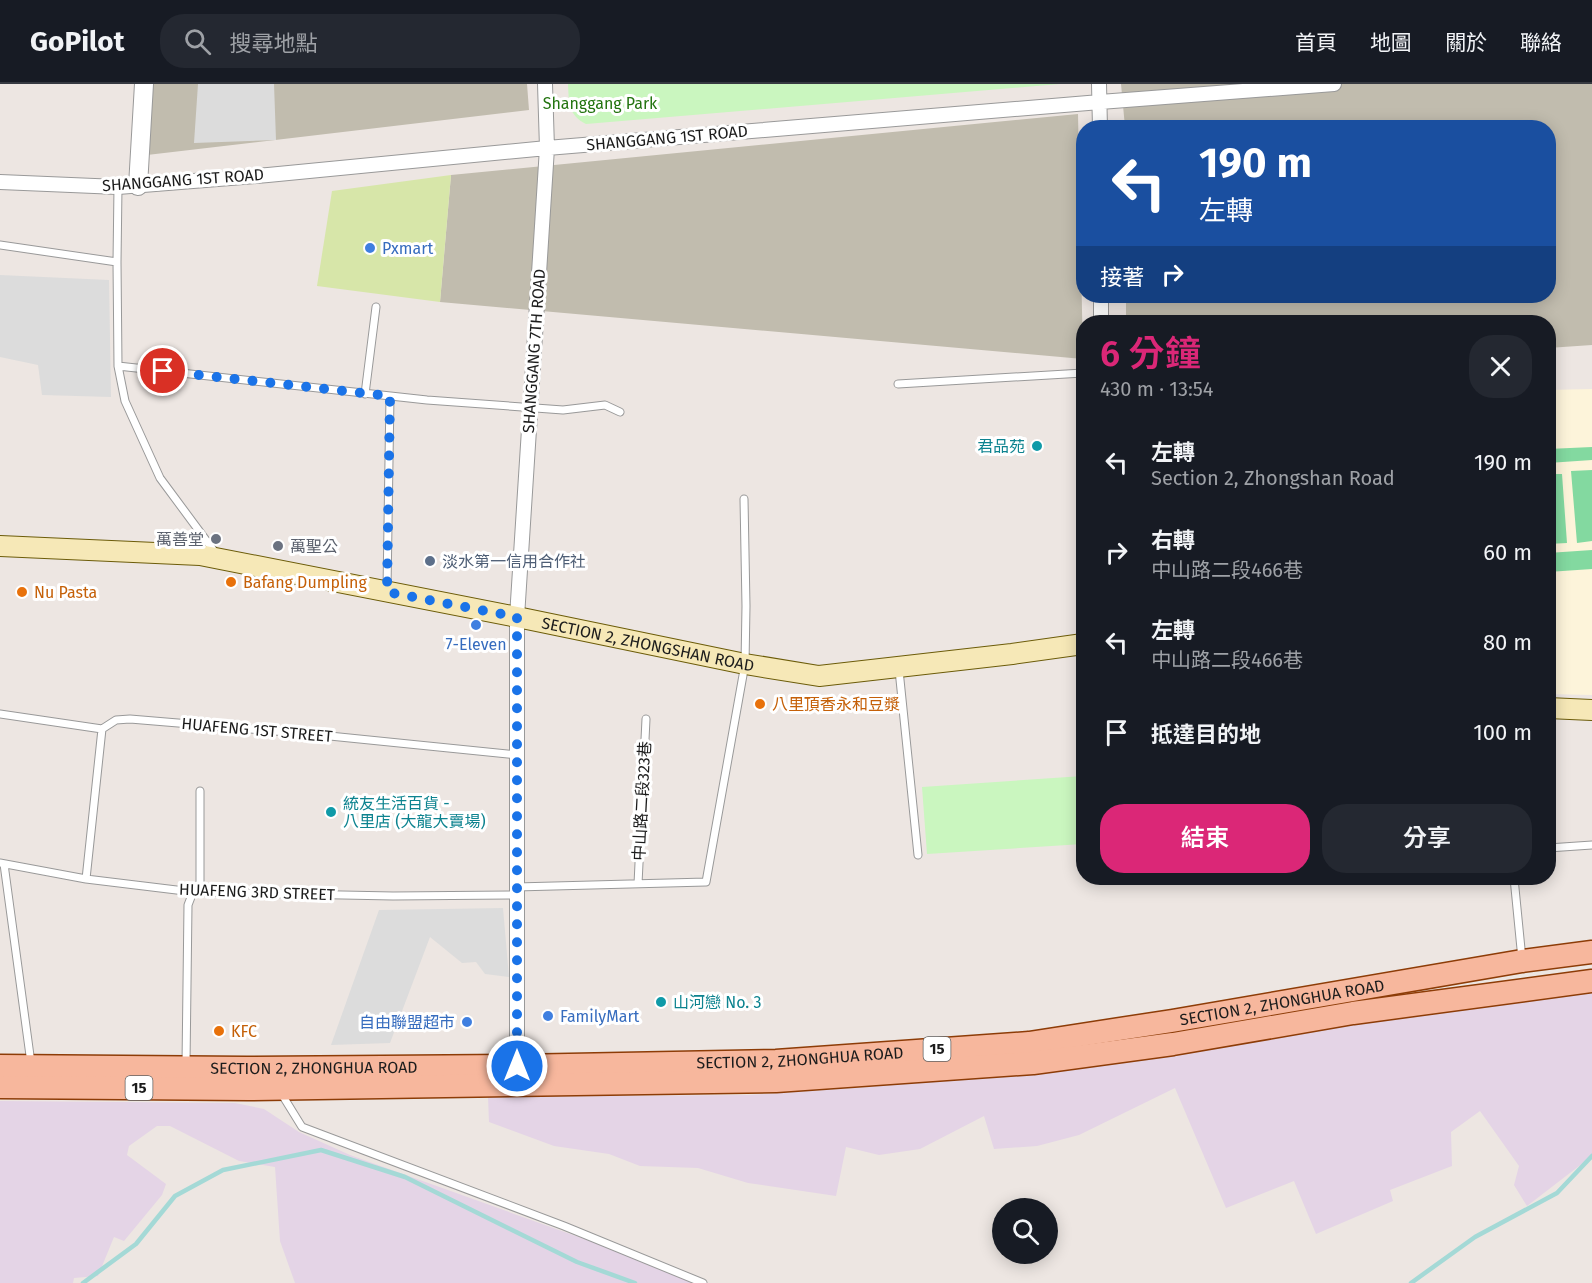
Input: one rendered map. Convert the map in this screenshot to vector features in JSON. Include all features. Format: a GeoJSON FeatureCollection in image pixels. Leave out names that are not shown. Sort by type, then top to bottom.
{"type":"FeatureCollection","features":[{"type":"Feature","properties":{"kind":"main road","name":"SECTION 2, ZHONGSHAN ROAD"},"geometry":{"type":"LineString","coordinates":[[0,546],[200,555],[745,664],[819,676],[1076,645]]}},
{"type":"Feature","properties":{"kind":"main road"},"geometry":{"type":"LineString","coordinates":[[1556,708],[1592,710]]}},
{"type":"Feature","properties":{"kind":"main road","name":"SECTION 2, ZHONGHUA ROAD"},"geometry":{"type":"LineString","coordinates":[[517,1076],[1029,1043],[1522,961],[1592,952]]}},
{"type":"Feature","properties":{"kind":"main road","name":"SECTION 2, ZHONGHUA ROAD"},"geometry":{"type":"LineString","coordinates":[[0,1088],[276,1078],[517,1076],[776,1081],[1033,1063],[1173,1044],[1353,1013],[1592,981]]}},
{"type":"Feature","properties":{"kind":"main road","name":"SECTION 2, ZHONGHUA ROAD"},"geometry":{"type":"LineString","coordinates":[[0,1066],[186,1068],[276,1078]]}},
{"type":"Feature","properties":{"kind":"street"},"geometry":{"type":"LineString","coordinates":[[138,186],[144,84]]}},
{"type":"Feature","properties":{"kind":"street","name":"SHANGGANG 7TH ROAD"},"geometry":{"type":"LineString","coordinates":[[517,1076],[517,617],[547,148],[544,84]]}},
{"type":"Feature","properties":{"kind":"street"},"geometry":{"type":"LineString","coordinates":[[1099,84],[1100,120]]}},
{"type":"Feature","properties":{"kind":"street","name":"SHANGGANG 1ST ROAD"},"geometry":{"type":"LineString","coordinates":[[0,182],[138,186],[547,148],[1334,84]]}},
{"type":"Feature","properties":{"kind":"lane"},"geometry":{"type":"LineString","coordinates":[[118,187],[118,366],[125,401],[160,478],[220,559]]}},
{"type":"Feature","properties":{"kind":"lane"},"geometry":{"type":"LineString","coordinates":[[0,245],[117,262]]}},
{"type":"Feature","properties":{"kind":"lane"},"geometry":{"type":"LineString","coordinates":[[365,394],[376,308]]}},
{"type":"Feature","properties":{"kind":"lane"},"geometry":{"type":"LineString","coordinates":[[118,366],[427,400],[563,410],[605,405],[620,412]]}},
{"type":"Feature","properties":{"kind":"lane"},"geometry":{"type":"LineString","coordinates":[[897,384],[1076,373]]}},
{"type":"Feature","properties":{"kind":"lane"},"geometry":{"type":"LineString","coordinates":[[387,592],[390,396]]}},
{"type":"Feature","properties":{"kind":"lane"},"geometry":{"type":"LineString","coordinates":[[744,499],[745,664]]}},
{"type":"Feature","properties":{"kind":"lane","name":"HUAFENG 3RD STREET"},"geometry":{"type":"LineString","coordinates":[[2,864],[86,879],[193,892],[393,896],[706,882],[745,664]]}},
{"type":"Feature","properties":{"kind":"lane"},"geometry":{"type":"LineString","coordinates":[[898,668],[918,855]]}},
{"type":"Feature","properties":{"kind":"lane","name":"HUAFENG 1ST STREET"},"geometry":{"type":"LineString","coordinates":[[0,714],[102,729],[116,720],[130,719],[517,755]]}},
{"type":"Feature","properties":{"kind":"lane","name":"中山路二段323巷"},"geometry":{"type":"LineString","coordinates":[[638,884],[646,719]]}},
{"type":"Feature","properties":{"kind":"lane"},"geometry":{"type":"LineString","coordinates":[[86,879],[102,729]]}},
{"type":"Feature","properties":{"kind":"lane"},"geometry":{"type":"LineString","coordinates":[[186,1068],[188,905],[193,892],[200,885],[201,791]]}},
{"type":"Feature","properties":{"kind":"lane"},"geometry":{"type":"LineString","coordinates":[[1556,847],[1592,845]]}},
{"type":"Feature","properties":{"kind":"lane"},"geometry":{"type":"LineString","coordinates":[[2,864],[32,1065]]}},
{"type":"Feature","properties":{"kind":"lane"},"geometry":{"type":"LineString","coordinates":[[1515,885],[1522,961]]}},
{"type":"Feature","properties":{"kind":"lane"},"geometry":{"type":"LineString","coordinates":[[276,1078],[302,1127],[564,1226],[703,1283]]}},
{"type":"Feature","properties":{"kind":"shaded area"},"geometry":{"type":"Polygon","coordinates":[[[150,84],[527,84],[529,110],[147,155],[150,84]]]}},
{"type":"Feature","properties":{"kind":"shaded area"},"geometry":{"type":"Polygon","coordinates":[[[198,84],[274,84],[276,140],[194,143],[198,84]]]}},
{"type":"Feature","properties":{"kind":"shaded area"},"geometry":{"type":"Polygon","coordinates":[[[1121,84],[1592,84],[1592,345],[1556,347],[1556,315],[1126,315],[1126,303],[1556,303],[1556,120],[1124,120],[1121,84]]]}},
{"type":"Feature","properties":{"kind":"shaded area"},"geometry":{"type":"Polygon","coordinates":[[[1078,114],[1078,120],[1076,120],[1076,303],[1082,303],[1082,315],[1076,315],[1076,358],[440,302],[451,175],[1078,114]]]}},
{"type":"Feature","properties":{"kind":"shaded area"},"geometry":{"type":"Polygon","coordinates":[[[0,275],[109,280],[111,397],[42,395],[38,365],[0,357],[0,275]]]}},
{"type":"Feature","properties":{"kind":"shaded area"},"geometry":{"type":"Polygon","coordinates":[[[1592,389],[1592,695],[1556,694],[1556,390],[1592,389]]]}},
{"type":"Feature","properties":{"kind":"shaded area"},"geometry":{"type":"Polygon","coordinates":[[[503,908],[509,977],[485,974],[476,962],[462,963],[430,937],[390,1043],[331,1045],[379,910],[503,908]]]}},
{"type":"Feature","properties":{"kind":"shaded area"},"geometry":{"type":"Polygon","coordinates":[[[1592,991],[1592,1156],[1527,1206],[1514,1185],[1519,1166],[1480,1111],[1451,1132],[1452,1166],[1390,1190],[1393,1201],[1316,1234],[1294,1181],[1226,1208],[1175,1088],[1079,1135],[1037,1146],[994,1149],[984,1116],[920,1149],[879,1155],[846,1147],[836,1196],[748,1183],[698,1168],[640,1166],[609,1154],[554,1146],[489,1122],[488,1097],[749,1095],[868,1087],[1100,1062],[1592,991]]]}},
{"type":"Feature","properties":{"kind":"shaded area"},"geometry":{"type":"Polygon","coordinates":[[[0,1101],[235,1103],[264,1109],[299,1132],[350,1155],[707,1283],[295,1283],[280,1241],[275,1167],[239,1161],[170,1126],[157,1126],[129,1146],[127,1155],[166,1184],[162,1195],[124,1241],[114,1237],[98,1276],[74,1278],[73,1283],[0,1283],[0,1101]]]}},
{"type":"Feature","properties":{"kind":"green space","name":"Shanggang Park"},"geometry":{"type":"Polygon","coordinates":[[[568,84],[1060,84],[586,124],[573,112],[569,102],[568,84]]]}},
{"type":"Feature","properties":{"kind":"green space"},"geometry":{"type":"Polygon","coordinates":[[[451,175],[440,302],[317,286],[332,191],[451,175]]]}},
{"type":"Feature","properties":{"kind":"green space"},"geometry":{"type":"Polygon","coordinates":[[[1592,447],[1592,460],[1556,462],[1556,449],[1592,447]]]}},
{"type":"Feature","properties":{"kind":"green space"},"geometry":{"type":"Polygon","coordinates":[[[1592,470],[1592,541],[1577,543],[1571,471],[1592,470]]]}},
{"type":"Feature","properties":{"kind":"green space"},"geometry":{"type":"Polygon","coordinates":[[[1556,474],[1562,474],[1567,543],[1556,544],[1556,474]]]}},
{"type":"Feature","properties":{"kind":"green space"},"geometry":{"type":"Polygon","coordinates":[[[1592,550],[1592,569],[1556,571],[1556,552],[1592,550]]]}},
{"type":"Feature","properties":{"kind":"green space"},"geometry":{"type":"Polygon","coordinates":[[[1076,776],[1076,844],[927,854],[922,787],[1076,776]]]}},
{"type":"Feature","properties":{"kind":"waterway"},"geometry":{"type":"LineString","coordinates":[[83,1283],[136,1244],[175,1196],[223,1170],[321,1150],[405,1177],[577,1262],[635,1283]]}},
{"type":"Feature","properties":{"kind":"waterway"},"geometry":{"type":"LineString","coordinates":[[1411,1283],[1475,1237],[1557,1193],[1592,1156]]}},
{"type":"Feature","properties":{"kind":"place","name":"Pxmart"},"geometry":{"type":"Point","coordinates":[370,248]}},
{"type":"Feature","properties":{"kind":"place","name":"君品苑"},"geometry":{"type":"Point","coordinates":[1037,446]}},
{"type":"Feature","properties":{"kind":"place","name":"萬善堂"},"geometry":{"type":"Point","coordinates":[216,539]}},
{"type":"Feature","properties":{"kind":"place","name":"萬聖公"},"geometry":{"type":"Point","coordinates":[278,546]}},
{"type":"Feature","properties":{"kind":"place","name":"淡水第一信用合作社"},"geometry":{"type":"Point","coordinates":[430,561]}},
{"type":"Feature","properties":{"kind":"place","name":"Bafang Dumpling"},"geometry":{"type":"Point","coordinates":[231,582]}},
{"type":"Feature","properties":{"kind":"place","name":"Nu Pasta"},"geometry":{"type":"Point","coordinates":[22,592]}},
{"type":"Feature","properties":{"kind":"place","name":"7-Eleven"},"geometry":{"type":"Point","coordinates":[476,625]}},
{"type":"Feature","properties":{"kind":"place","name":"八里頂香永和豆漿"},"geometry":{"type":"Point","coordinates":[760,704]}},
{"type":"Feature","properties":{"kind":"place","name":"統友生活百貨 - 八里店 (大龍大賣場)"},"geometry":{"type":"Point","coordinates":[331,812]}},
{"type":"Feature","properties":{"kind":"place","name":"山河戀 No. 3"},"geometry":{"type":"Point","coordinates":[661,1002]}},
{"type":"Feature","properties":{"kind":"place","name":"FamilyMart"},"geometry":{"type":"Point","coordinates":[548,1016]}},
{"type":"Feature","properties":{"kind":"place","name":"自由聯盟超市"},"geometry":{"type":"Point","coordinates":[467,1022]}},
{"type":"Feature","properties":{"kind":"place","name":"KFC"},"geometry":{"type":"Point","coordinates":[219,1031]}},
{"type":"Feature","properties":{"kind":"route"},"geometry":{"type":"LineString","coordinates":[[163,371],[390,396],[387,592],[517,617],[517,1066]]}}]}
